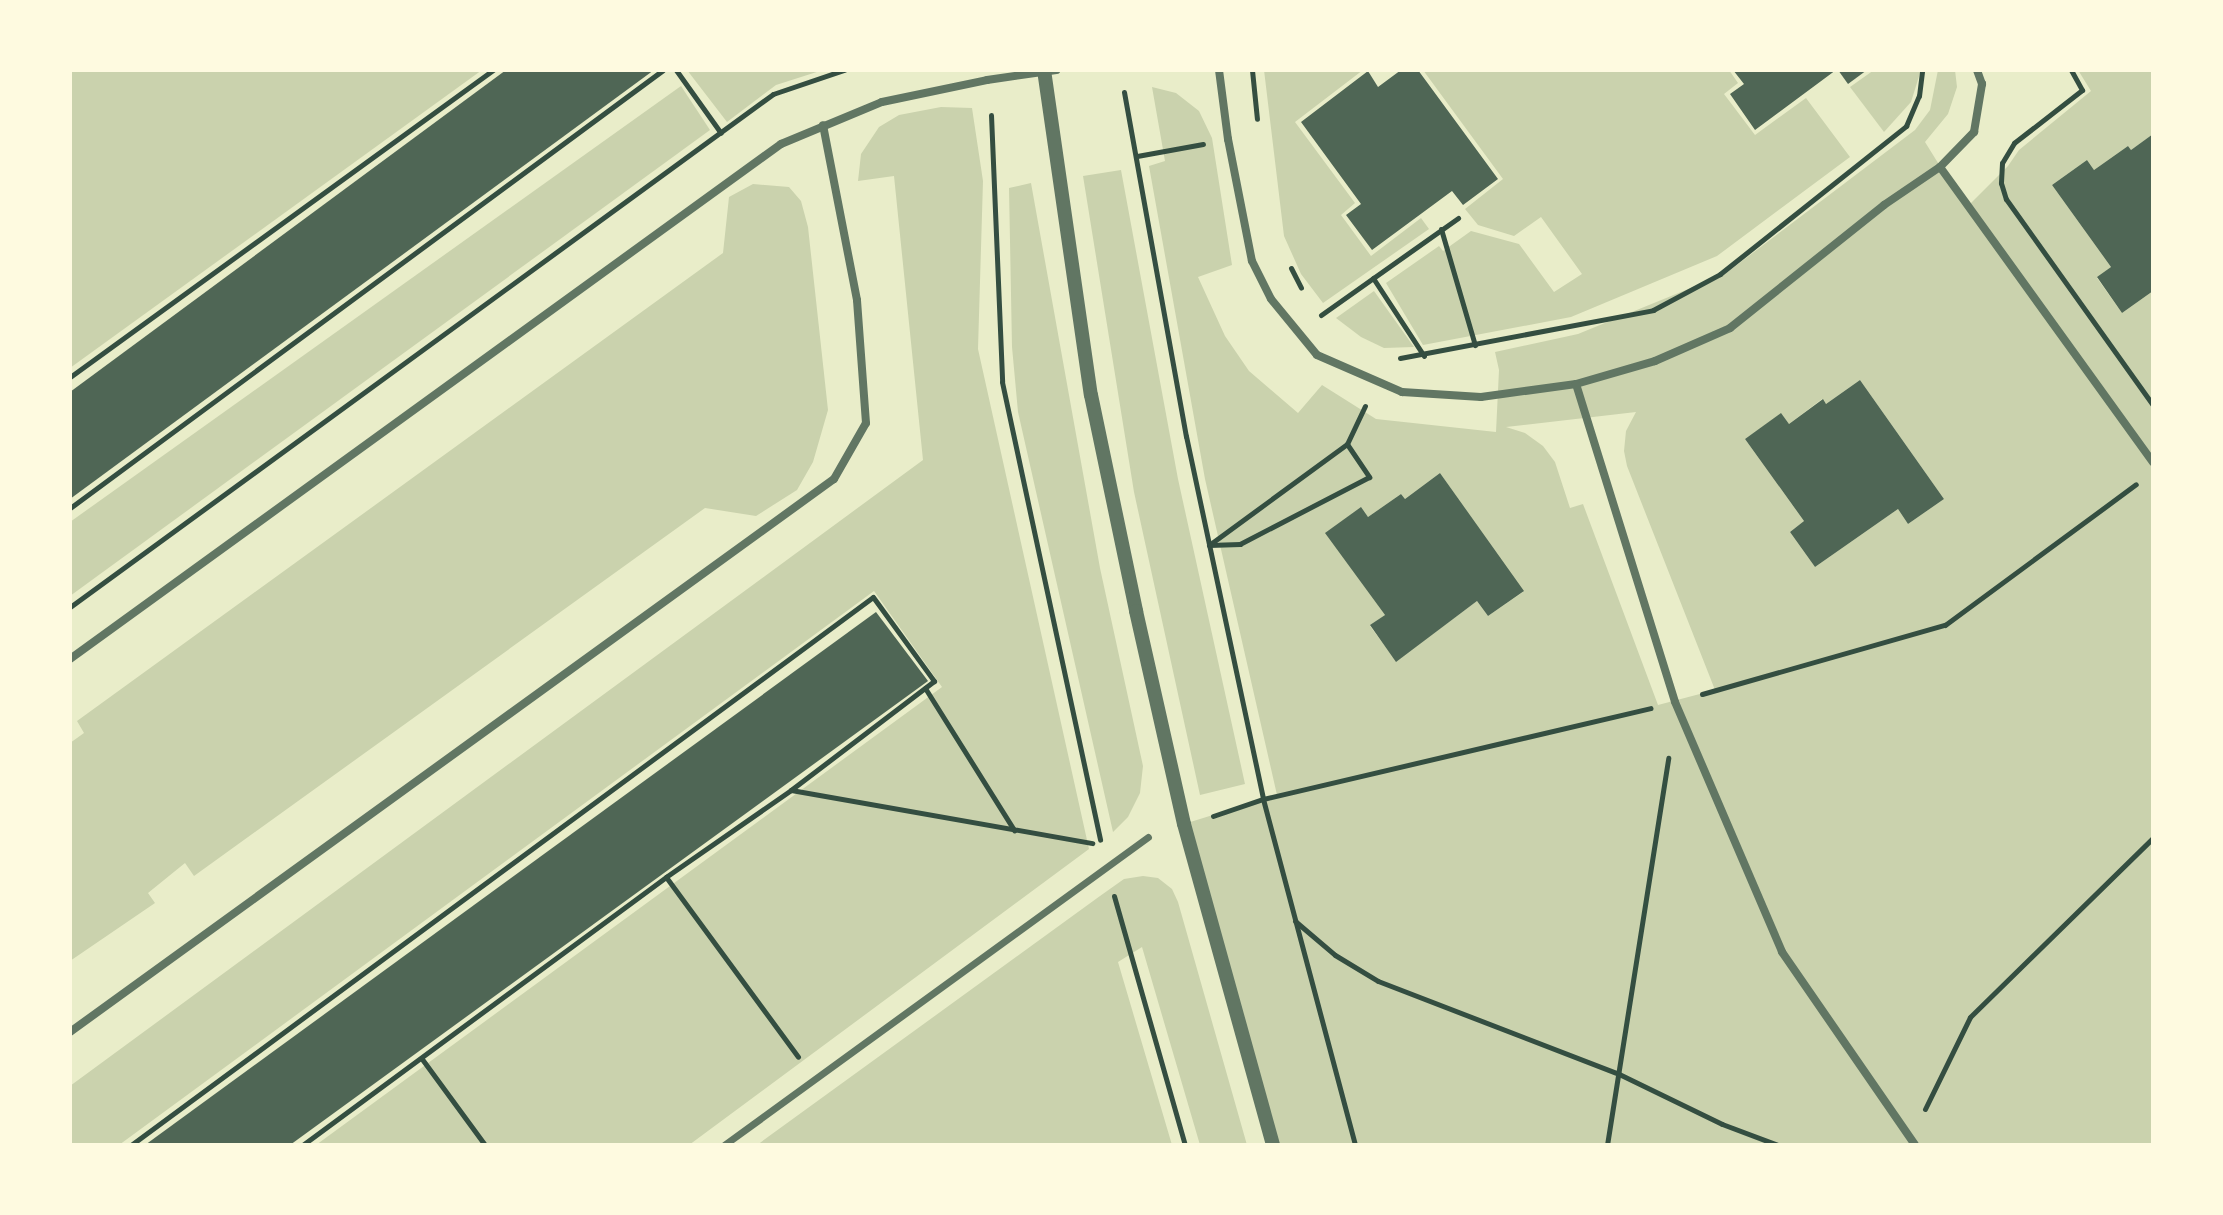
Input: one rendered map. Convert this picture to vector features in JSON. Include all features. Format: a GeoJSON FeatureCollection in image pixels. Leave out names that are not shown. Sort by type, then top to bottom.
{"type":"FeatureCollection","features":[{"type":"Feature","properties":{"kind":"street"},"geometry":{"type":"LineString","coordinates":[[1219,70],[1228,139],[1252,261],[1271,299],[1317,355],[1402,392],[1481,397],[1576,384],[1655,361],[1730,328],[1884,205],[1940,167],[1974,132],[1982,84],[1977,70]]}},
{"type":"Feature","properties":{"kind":"street"},"geometry":{"type":"LineString","coordinates":[[70,659],[781,144],[882,102],[1048,71],[1091,395],[1136,611],[1184,824],[1273,1145]]}},
{"type":"Feature","properties":{"kind":"street"},"geometry":{"type":"LineString","coordinates":[[70,1032],[834,479],[866,423],[857,300],[823,125]]}},
{"type":"Feature","properties":{"kind":"street"},"geometry":{"type":"LineString","coordinates":[[1940,167],[2153,462]]}},
{"type":"Feature","properties":{"kind":"street"},"geometry":{"type":"LineString","coordinates":[[1576,384],[1675,702],[1782,952],[1914,1143]]}},
{"type":"Feature","properties":{"kind":"street"},"geometry":{"type":"LineString","coordinates":[[724,1145],[1148,837]]}},
{"type":"Feature","properties":{"kind":"path"},"geometry":{"type":"LineString","coordinates":[[70,377],[493,70]]}},
{"type":"Feature","properties":{"kind":"path"},"geometry":{"type":"LineString","coordinates":[[70,508],[663,70]]}},
{"type":"Feature","properties":{"kind":"path"},"geometry":{"type":"LineString","coordinates":[[676,70],[721,133]]}},
{"type":"Feature","properties":{"kind":"path"},"geometry":{"type":"LineString","coordinates":[[70,607],[657,175],[773,94],[844,70]]}},
{"type":"Feature","properties":{"kind":"path"},"geometry":{"type":"LineString","coordinates":[[1252,70],[1259,132]]}},
{"type":"Feature","properties":{"kind":"path"},"geometry":{"type":"LineString","coordinates":[[1394,357],[1424,356],[1653,310],[1720,274],[1906,126],[1919,96],[1922,70]]}},
{"type":"Feature","properties":{"kind":"path"},"geometry":{"type":"LineString","coordinates":[[2071,70],[2082,90],[2014,143],[2002,163],[2001,183],[2006,199],[2153,405]]}},
{"type":"Feature","properties":{"kind":"path"},"geometry":{"type":"LineString","coordinates":[[1124,92],[1209,545],[1263,799],[1355,1145]]}},
{"type":"Feature","properties":{"kind":"path"},"geometry":{"type":"LineString","coordinates":[[791,790],[1101,845],[1002,382],[991,115]]}},
{"type":"Feature","properties":{"kind":"path"},"geometry":{"type":"LineString","coordinates":[[1321,315],[1458,218]]}},
{"type":"Feature","properties":{"kind":"path"},"geometry":{"type":"LineString","coordinates":[[1441,229],[1475,345]]}},
{"type":"Feature","properties":{"kind":"path"},"geometry":{"type":"LineString","coordinates":[[1288,263],[1307,296]]}},
{"type":"Feature","properties":{"kind":"path"},"geometry":{"type":"LineString","coordinates":[[1373,278],[1424,356]]}},
{"type":"Feature","properties":{"kind":"path"},"geometry":{"type":"LineString","coordinates":[[1314,306],[1327,321]]}},
{"type":"Feature","properties":{"kind":"path"},"geometry":{"type":"LineString","coordinates":[[1209,545],[1347,444],[1364,406]]}},
{"type":"Feature","properties":{"kind":"path"},"geometry":{"type":"LineString","coordinates":[[1209,545],[1240,544],[1369,477],[1347,444]]}},
{"type":"Feature","properties":{"kind":"path"},"geometry":{"type":"LineString","coordinates":[[1208,818],[1263,799],[1675,702],[1945,625],[2141,481]]}},
{"type":"Feature","properties":{"kind":"path"},"geometry":{"type":"LineString","coordinates":[[131,1145],[873,597],[934,681],[791,790],[666,877],[302,1145]]}},
{"type":"Feature","properties":{"kind":"path"},"geometry":{"type":"LineString","coordinates":[[925,688],[1014,830]]}},
{"type":"Feature","properties":{"kind":"path"},"geometry":{"type":"LineString","coordinates":[[1607,1145],[1657,849],[1675,702]]}},
{"type":"Feature","properties":{"kind":"path"},"geometry":{"type":"LineString","coordinates":[[1914,1143],[1951,1052],[1970,1017],[2153,838]]}},
{"type":"Feature","properties":{"kind":"path"},"geometry":{"type":"LineString","coordinates":[[1105,866],[1185,1145]]}},
{"type":"Feature","properties":{"kind":"path"},"geometry":{"type":"LineString","coordinates":[[666,877],[814,1079]]}},
{"type":"Feature","properties":{"kind":"path"},"geometry":{"type":"LineString","coordinates":[[1295,921],[1335,955],[1378,981],[1619,1074],[1722,1124],[1778,1145]]}},
{"type":"Feature","properties":{"kind":"path"},"geometry":{"type":"LineString","coordinates":[[422,1059],[485,1145]]}},
{"type":"Feature","properties":{"kind":"green space"},"geometry":{"type":"Polygon","coordinates":[[[70,70],[482,70],[70,368],[70,70]]]}},
{"type":"Feature","properties":{"kind":"green space"},"geometry":{"type":"Polygon","coordinates":[[[687,70],[823,70],[776,85],[727,122],[687,70]]]}},
{"type":"Feature","properties":{"kind":"green space"},"geometry":{"type":"Polygon","coordinates":[[[1264,70],[1363,70],[1295,122],[1355,203],[1341,215],[1371,256],[1421,218],[1429,229],[1323,303],[1301,274],[1284,236],[1264,70]]]}},
{"type":"Feature","properties":{"kind":"green space"},"geometry":{"type":"Polygon","coordinates":[[[1423,70],[1729,70],[1738,83],[1724,94],[1755,135],[1806,98],[1850,157],[1717,256],[1571,317],[1423,345],[1386,283],[1439,246],[1443,251],[1471,231],[1519,244],[1554,292],[1582,274],[1541,217],[1514,236],[1478,225],[1465,209],[1503,179],[1423,70]]]}},
{"type":"Feature","properties":{"kind":"green space"},"geometry":{"type":"Polygon","coordinates":[[[1874,70],[1921,70],[1911,102],[1884,132],[1850,87],[1874,70]]]}},
{"type":"Feature","properties":{"kind":"green space"},"geometry":{"type":"Polygon","coordinates":[[[1938,70],[1955,70],[1957,87],[1948,114],[1925,142],[1966,208],[2008,166],[2019,150],[2091,91],[2078,70],[2153,70],[2153,134],[2131,150],[2128,146],[2094,170],[2087,160],[2052,185],[2111,267],[2097,278],[2122,313],[2153,291],[2153,1145],[1273,1145],[1184,824],[1277,795],[1205,479],[1149,166],[1165,161],[1152,87],[1176,93],[1199,111],[1212,138],[1232,265],[1198,277],[1225,336],[1249,371],[1298,413],[1322,385],[1376,419],[1496,432],[1499,370],[1495,352],[1578,334],[1725,274],[1915,130],[1930,110],[1938,70]],[[1860,380],[1826,404],[1822,399],[1789,424],[1781,414],[1745,439],[1804,521],[1790,532],[1815,567],[1898,509],[1908,524],[1944,499],[1860,380]],[[1636,412],[1506,427],[1525,433],[1543,446],[1555,462],[1570,508],[1583,504],[1658,705],[1715,690],[1627,466],[1624,451],[1626,431],[1636,412]],[[1440,473],[1405,499],[1401,494],[1368,517],[1360,508],[1326,533],[1385,615],[1370,626],[1396,661],[1477,601],[1488,616],[1523,592],[1440,473]]]}},
{"type":"Feature","properties":{"kind":"green space"},"geometry":{"type":"Polygon","coordinates":[[[681,86],[710,130],[70,596],[70,522],[681,86]]]}},
{"type":"Feature","properties":{"kind":"green space"},"geometry":{"type":"Polygon","coordinates":[[[941,107],[972,108],[983,181],[978,349],[1089,849],[689,1145],[316,1145],[942,687],[874,591],[119,1145],[70,1145],[70,1086],[923,460],[894,176],[858,181],[861,154],[879,127],[899,115],[941,107]]]}},
{"type":"Feature","properties":{"kind":"green space"},"geometry":{"type":"Polygon","coordinates":[[[1121,170],[1178,479],[1245,784],[1200,795],[1134,492],[1083,176],[1121,170]]]}},
{"type":"Feature","properties":{"kind":"green space"},"geometry":{"type":"Polygon","coordinates":[[[1031,183],[1100,568],[1143,766],[1140,793],[1128,817],[1113,832],[1018,412],[1012,347],[1009,188],[1031,183]]]}},
{"type":"Feature","properties":{"kind":"green space"},"geometry":{"type":"Polygon","coordinates":[[[753,184],[789,187],[801,201],[808,227],[828,410],[813,462],[797,490],[756,516],[705,508],[194,876],[185,863],[148,893],[155,903],[70,961],[70,743],[84,733],[77,721],[723,253],[729,197],[753,184]]]}},
{"type":"Feature","properties":{"kind":"green space"},"geometry":{"type":"Polygon","coordinates":[[[1374,291],[1414,347],[1384,348],[1361,337],[1336,318],[1374,291]]]}},
{"type":"Feature","properties":{"kind":"green space"},"geometry":{"type":"Polygon","coordinates":[[[1143,876],[1158,878],[1172,889],[1178,902],[1247,1145],[1200,1145],[1142,947],[1118,962],[1172,1145],[757,1145],[1124,879],[1143,876]]]}},
{"type":"Feature","properties":{"kind":"building"},"geometry":{"type":"Polygon","coordinates":[[[506,70],[654,70],[70,499],[70,392],[506,70]]]}},
{"type":"Feature","properties":{"kind":"building"},"geometry":{"type":"Polygon","coordinates":[[[1401,70],[1418,70],[1498,179],[1463,205],[1452,191],[1372,250],[1346,215],[1361,204],[1301,122],[1368,71],[1378,87],[1401,70]]]}},
{"type":"Feature","properties":{"kind":"building"},"geometry":{"type":"Polygon","coordinates":[[[1733,70],[1836,70],[1755,130],[1730,94],[1744,84],[1733,70]]]}},
{"type":"Feature","properties":{"kind":"building"},"geometry":{"type":"Polygon","coordinates":[[[1838,70],[1867,70],[1848,84],[1838,70]]]}},
{"type":"Feature","properties":{"kind":"building"},"geometry":{"type":"Polygon","coordinates":[[[2153,134],[2153,291],[2122,313],[2097,277],[2111,267],[2052,185],[2087,160],[2094,170],[2128,146],[2131,150],[2153,134]]]}},
{"type":"Feature","properties":{"kind":"building"},"geometry":{"type":"Polygon","coordinates":[[[1860,380],[1944,499],[1908,524],[1898,509],[1815,567],[1790,532],[1804,521],[1745,439],[1781,413],[1789,424],[1823,399],[1826,404],[1860,380]]]}},
{"type":"Feature","properties":{"kind":"building"},"geometry":{"type":"Polygon","coordinates":[[[1440,473],[1524,591],[1488,616],[1477,601],[1396,662],[1370,625],[1385,615],[1325,533],[1361,507],[1368,517],[1401,494],[1405,499],[1440,473]]]}},
{"type":"Feature","properties":{"kind":"building"},"geometry":{"type":"Polygon","coordinates":[[[876,612],[928,681],[290,1145],[145,1145],[876,612]]]}}]}
